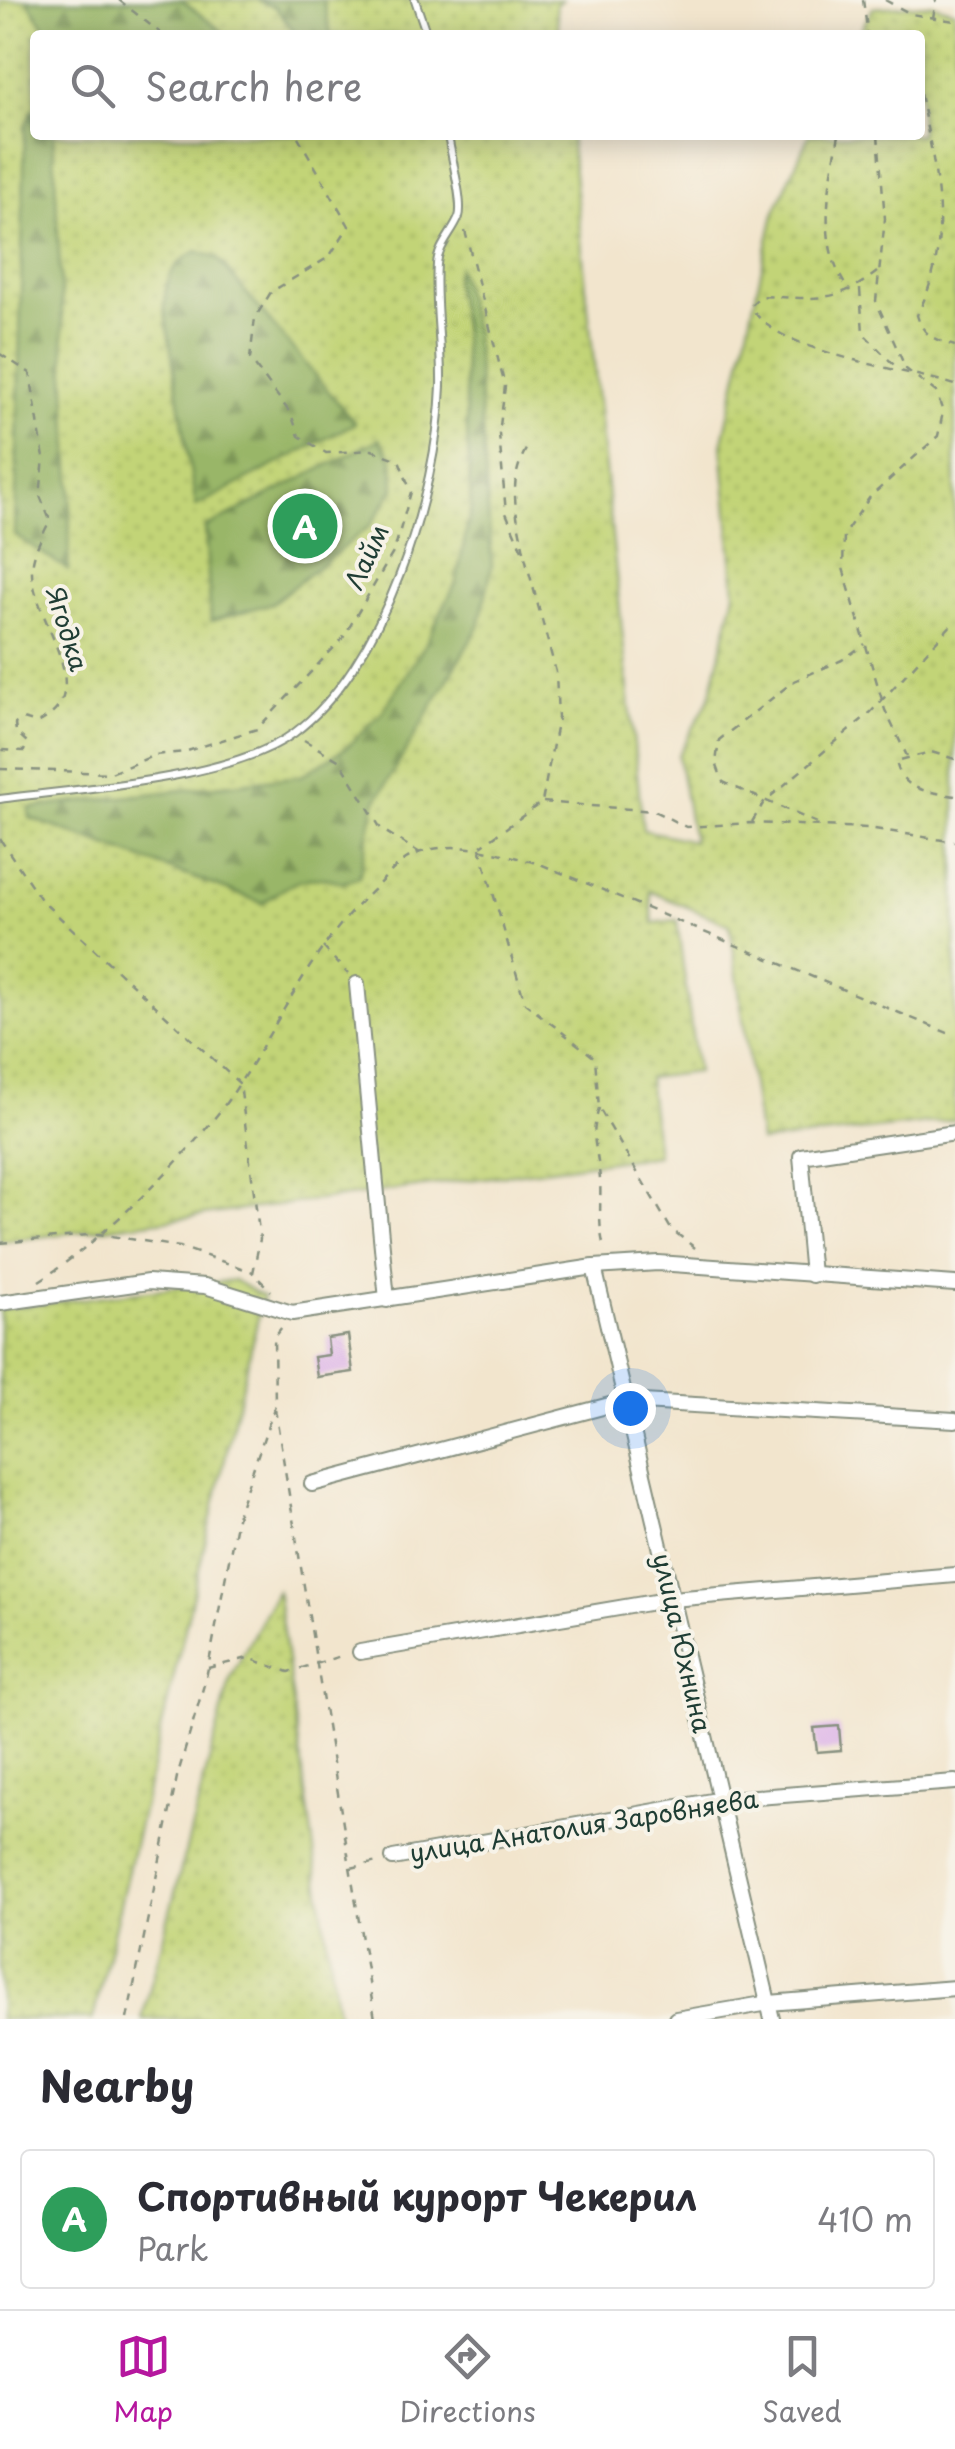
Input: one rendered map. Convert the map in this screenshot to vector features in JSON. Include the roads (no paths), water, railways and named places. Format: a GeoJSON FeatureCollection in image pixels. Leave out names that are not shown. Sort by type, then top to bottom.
{"type":"FeatureCollection","features":[{"type":"Feature","properties":{"kind":"street"},"geometry":{"type":"LineString","coordinates":[[357,984],[387,1300]]}},
{"type":"Feature","properties":{"kind":"street"},"geometry":{"type":"LineString","coordinates":[[812,1276],[801,1156],[955,1133]]}},
{"type":"Feature","properties":{"kind":"street"},"geometry":{"type":"LineString","coordinates":[[3,1302],[148,1282],[204,1286],[292,1313],[594,1267],[658,1263],[955,1284]]}},
{"type":"Feature","properties":{"kind":"street","name":"улица Юхнина"},"geometry":{"type":"LineString","coordinates":[[594,1267],[772,2019]]}},
{"type":"Feature","properties":{"kind":"street"},"geometry":{"type":"LineString","coordinates":[[312,1484],[625,1401],[955,1420]]}},
{"type":"Feature","properties":{"kind":"street"},"geometry":{"type":"LineString","coordinates":[[360,1652],[672,1599],[955,1576]]}},
{"type":"Feature","properties":{"kind":"street","name":"улица Анатолия Заровняева"},"geometry":{"type":"LineString","coordinates":[[392,1858],[718,1800],[955,1782]]}},
{"type":"Feature","properties":{"kind":"street"},"geometry":{"type":"LineString","coordinates":[[676,2019],[769,2003],[955,1988]]}},
{"type":"Feature","properties":{"kind":"lane"},"geometry":{"type":"LineString","coordinates":[[415,0],[425,30]]}},
{"type":"Feature","properties":{"kind":"lane"},"geometry":{"type":"LineString","coordinates":[[0,799],[154,778],[242,759],[294,734],[342,687],[402,573],[436,452],[441,384],[437,261],[461,214],[449,140]]}},
{"type":"Feature","properties":{"kind":"place","name":"Спортивный курорт Чекерил"},"geometry":{"type":"Point","coordinates":[305,526]}}]}
